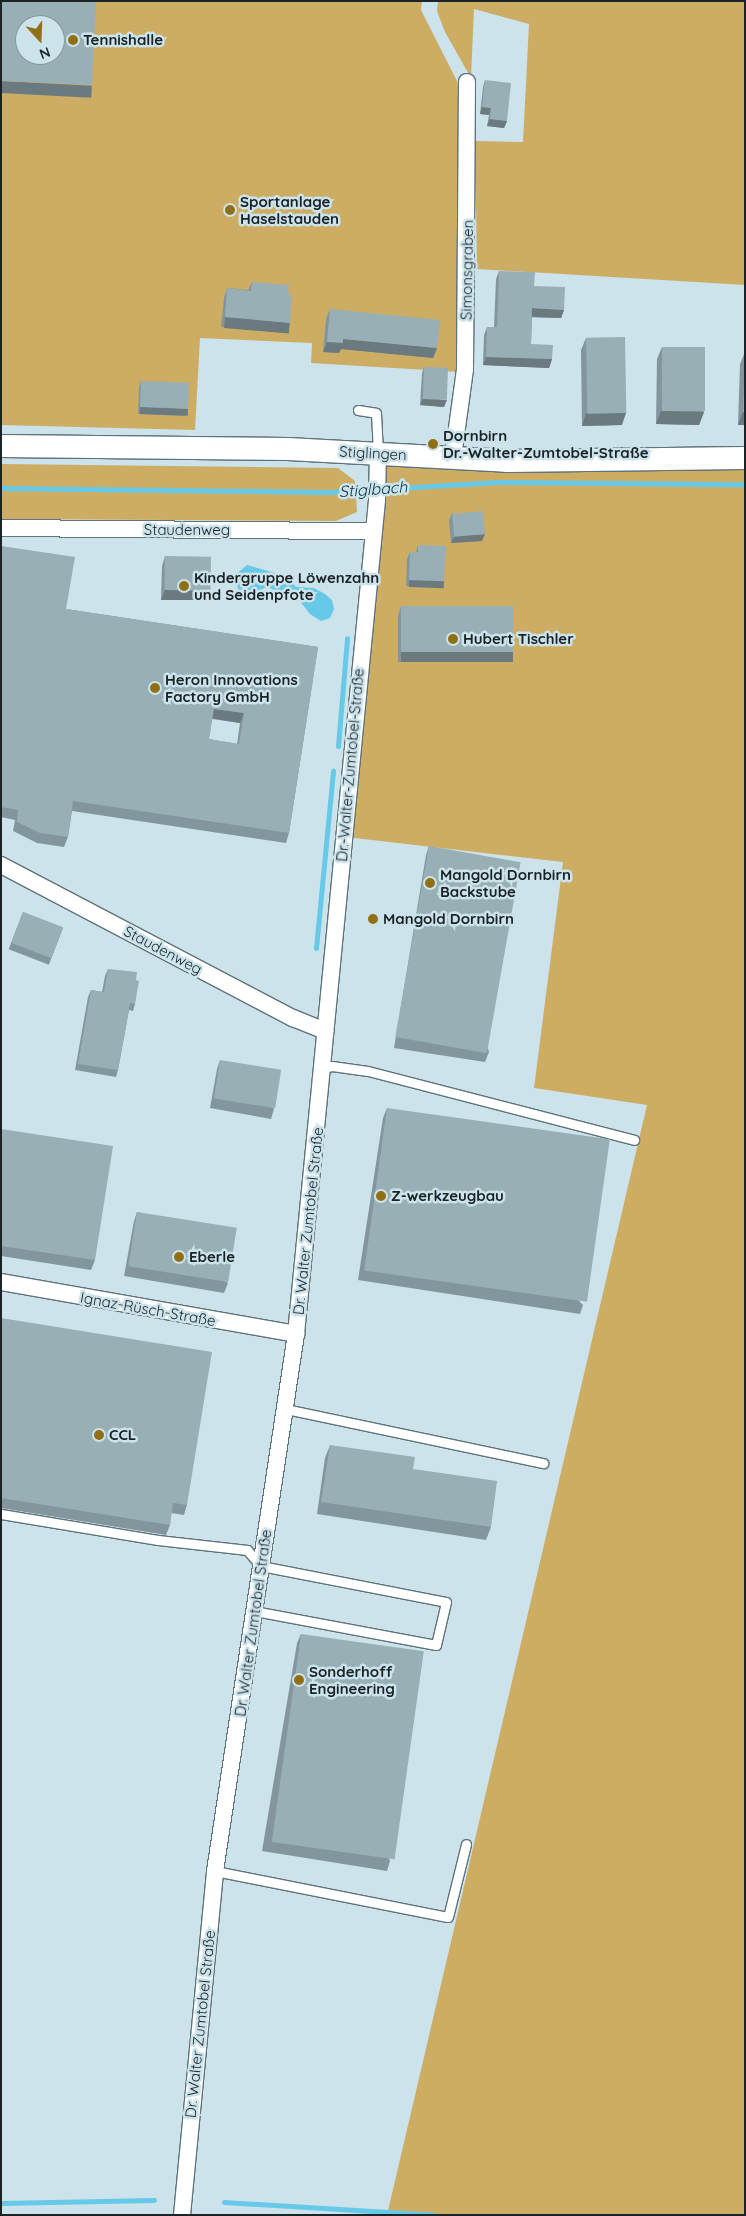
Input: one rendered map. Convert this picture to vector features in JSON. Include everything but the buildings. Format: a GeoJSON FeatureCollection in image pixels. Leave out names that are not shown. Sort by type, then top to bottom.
{"type":"FeatureCollection","features":[{"type":"Feature","properties":{"kind":"main road","name":"Stiglingen"},"geometry":{"type":"LineString","coordinates":[[1,446],[378,453],[508,461],[745,458]]}},
{"type":"Feature","properties":{"kind":"street","name":"Simonsgraben"},"geometry":{"type":"LineString","coordinates":[[453,457],[465,369],[467,82]]}},
{"type":"Feature","properties":{"kind":"street","name":"Dr.-Walter-Zumtobel-Straße"},"geometry":{"type":"LineString","coordinates":[[325,1030],[372,531],[377,500],[378,453]]}},
{"type":"Feature","properties":{"kind":"street","name":"Staudenweg"},"geometry":{"type":"LineString","coordinates":[[1,528],[372,531]]}},
{"type":"Feature","properties":{"kind":"street","name":"Staudenweg"},"geometry":{"type":"LineString","coordinates":[[1,865],[293,1018],[325,1030]]}},
{"type":"Feature","properties":{"kind":"street","name":"Dr. Walter Zumtobel Straße"},"geometry":{"type":"LineString","coordinates":[[182,2215],[215,1872],[296,1334],[324,1068],[325,1030]]}},
{"type":"Feature","properties":{"kind":"street","name":"Ignaz-Rüsch-Straße"},"geometry":{"type":"LineString","coordinates":[[1,1282],[296,1334]]}},
{"type":"Feature","properties":{"kind":"lane"},"geometry":{"type":"LineString","coordinates":[[358,410],[376,413],[378,453]]}},
{"type":"Feature","properties":{"kind":"lane"},"geometry":{"type":"LineString","coordinates":[[324,1068],[332,1066],[368,1071],[634,1140]]}},
{"type":"Feature","properties":{"kind":"lane"},"geometry":{"type":"LineString","coordinates":[[286,1409],[543,1463]]}},
{"type":"Feature","properties":{"kind":"lane"},"geometry":{"type":"LineString","coordinates":[[1,1514],[158,1540],[247,1550],[261,1566],[446,1602],[436,1645],[255,1611]]}},
{"type":"Feature","properties":{"kind":"lane"},"geometry":{"type":"LineString","coordinates":[[215,1872],[448,1917],[466,1844]]}},
{"type":"Feature","properties":{"kind":"shaded area","name":"Sportanlage Haselstauden"},"geometry":{"type":"Polygon","coordinates":[[[1,1],[422,1],[421,10],[458,83],[460,372],[311,363],[312,343],[200,338],[195,430],[1,425],[1,1]]]}},
{"type":"Feature","properties":{"kind":"shaded area"},"geometry":{"type":"Polygon","coordinates":[[[438,1],[745,1],[745,285],[477,269],[475,141],[523,142],[529,24],[474,9],[471,78],[445,32],[437,11],[438,1]]]}},
{"type":"Feature","properties":{"kind":"shaded area"},"geometry":{"type":"Polygon","coordinates":[[[380,456],[498,469],[607,472],[745,465],[745,2215],[387,2215],[647,1105],[534,1088],[563,862],[346,837],[380,456]]]}},
{"type":"Feature","properties":{"kind":"shaded area"},"geometry":{"type":"Polygon","coordinates":[[[1,464],[338,468],[355,481],[357,512],[336,521],[1,519],[1,464]]]}},
{"type":"Feature","properties":{"kind":"water"},"geometry":{"type":"Polygon","coordinates":[[[247,565],[286,576],[296,587],[314,588],[325,594],[332,600],[334,609],[330,618],[321,621],[310,614],[299,600],[267,587],[246,596],[239,592],[234,576],[247,565]]]}},
{"type":"Feature","properties":{"kind":"waterway","name":"Stiglbach"},"geometry":{"type":"LineString","coordinates":[[1,488],[330,492],[499,482],[745,484]]}},
{"type":"Feature","properties":{"kind":"waterway"},"geometry":{"type":"LineString","coordinates":[[338,746],[347,638]]}},
{"type":"Feature","properties":{"kind":"waterway"},"geometry":{"type":"LineString","coordinates":[[316,948],[333,771]]}},
{"type":"Feature","properties":{"kind":"waterway"},"geometry":{"type":"LineString","coordinates":[[1,2203],[154,2200]]}},
{"type":"Feature","properties":{"kind":"waterway"},"geometry":{"type":"LineString","coordinates":[[224,2202],[434,2215]]}},
{"type":"Feature","properties":{"kind":"place","name":"Tennishalle"},"geometry":{"type":"Point","coordinates":[73,40]}},
{"type":"Feature","properties":{"kind":"place","name":"Sportanlage Haselstauden"},"geometry":{"type":"Point","coordinates":[230,210]}},
{"type":"Feature","properties":{"kind":"place","name":"Dornbirn Dr.-Walter-Zumtobel-Straße"},"geometry":{"type":"Point","coordinates":[433,444]}},
{"type":"Feature","properties":{"kind":"place","name":"Kindergruppe Löwenzahn und Seidenpfote"},"geometry":{"type":"Point","coordinates":[184,586]}},
{"type":"Feature","properties":{"kind":"place","name":"Hubert Tischler"},"geometry":{"type":"Point","coordinates":[453,639]}},
{"type":"Feature","properties":{"kind":"place","name":"Heron Innovations Factory GmbH"},"geometry":{"type":"Point","coordinates":[155,688]}},
{"type":"Feature","properties":{"kind":"place","name":"Mangold Dornbirn Backstube"},"geometry":{"type":"Point","coordinates":[430,883]}},
{"type":"Feature","properties":{"kind":"place","name":"Mangold Dornbirn"},"geometry":{"type":"Point","coordinates":[373,919]}},
{"type":"Feature","properties":{"kind":"place","name":"Z-werkzeugbau"},"geometry":{"type":"Point","coordinates":[381,1196]}},
{"type":"Feature","properties":{"kind":"place","name":"Eberle"},"geometry":{"type":"Point","coordinates":[179,1257]}},
{"type":"Feature","properties":{"kind":"place","name":"CCL"},"geometry":{"type":"Point","coordinates":[99,1435]}},
{"type":"Feature","properties":{"kind":"place","name":"Sonderhoff Engineering"},"geometry":{"type":"Point","coordinates":[299,1680]}}]}
